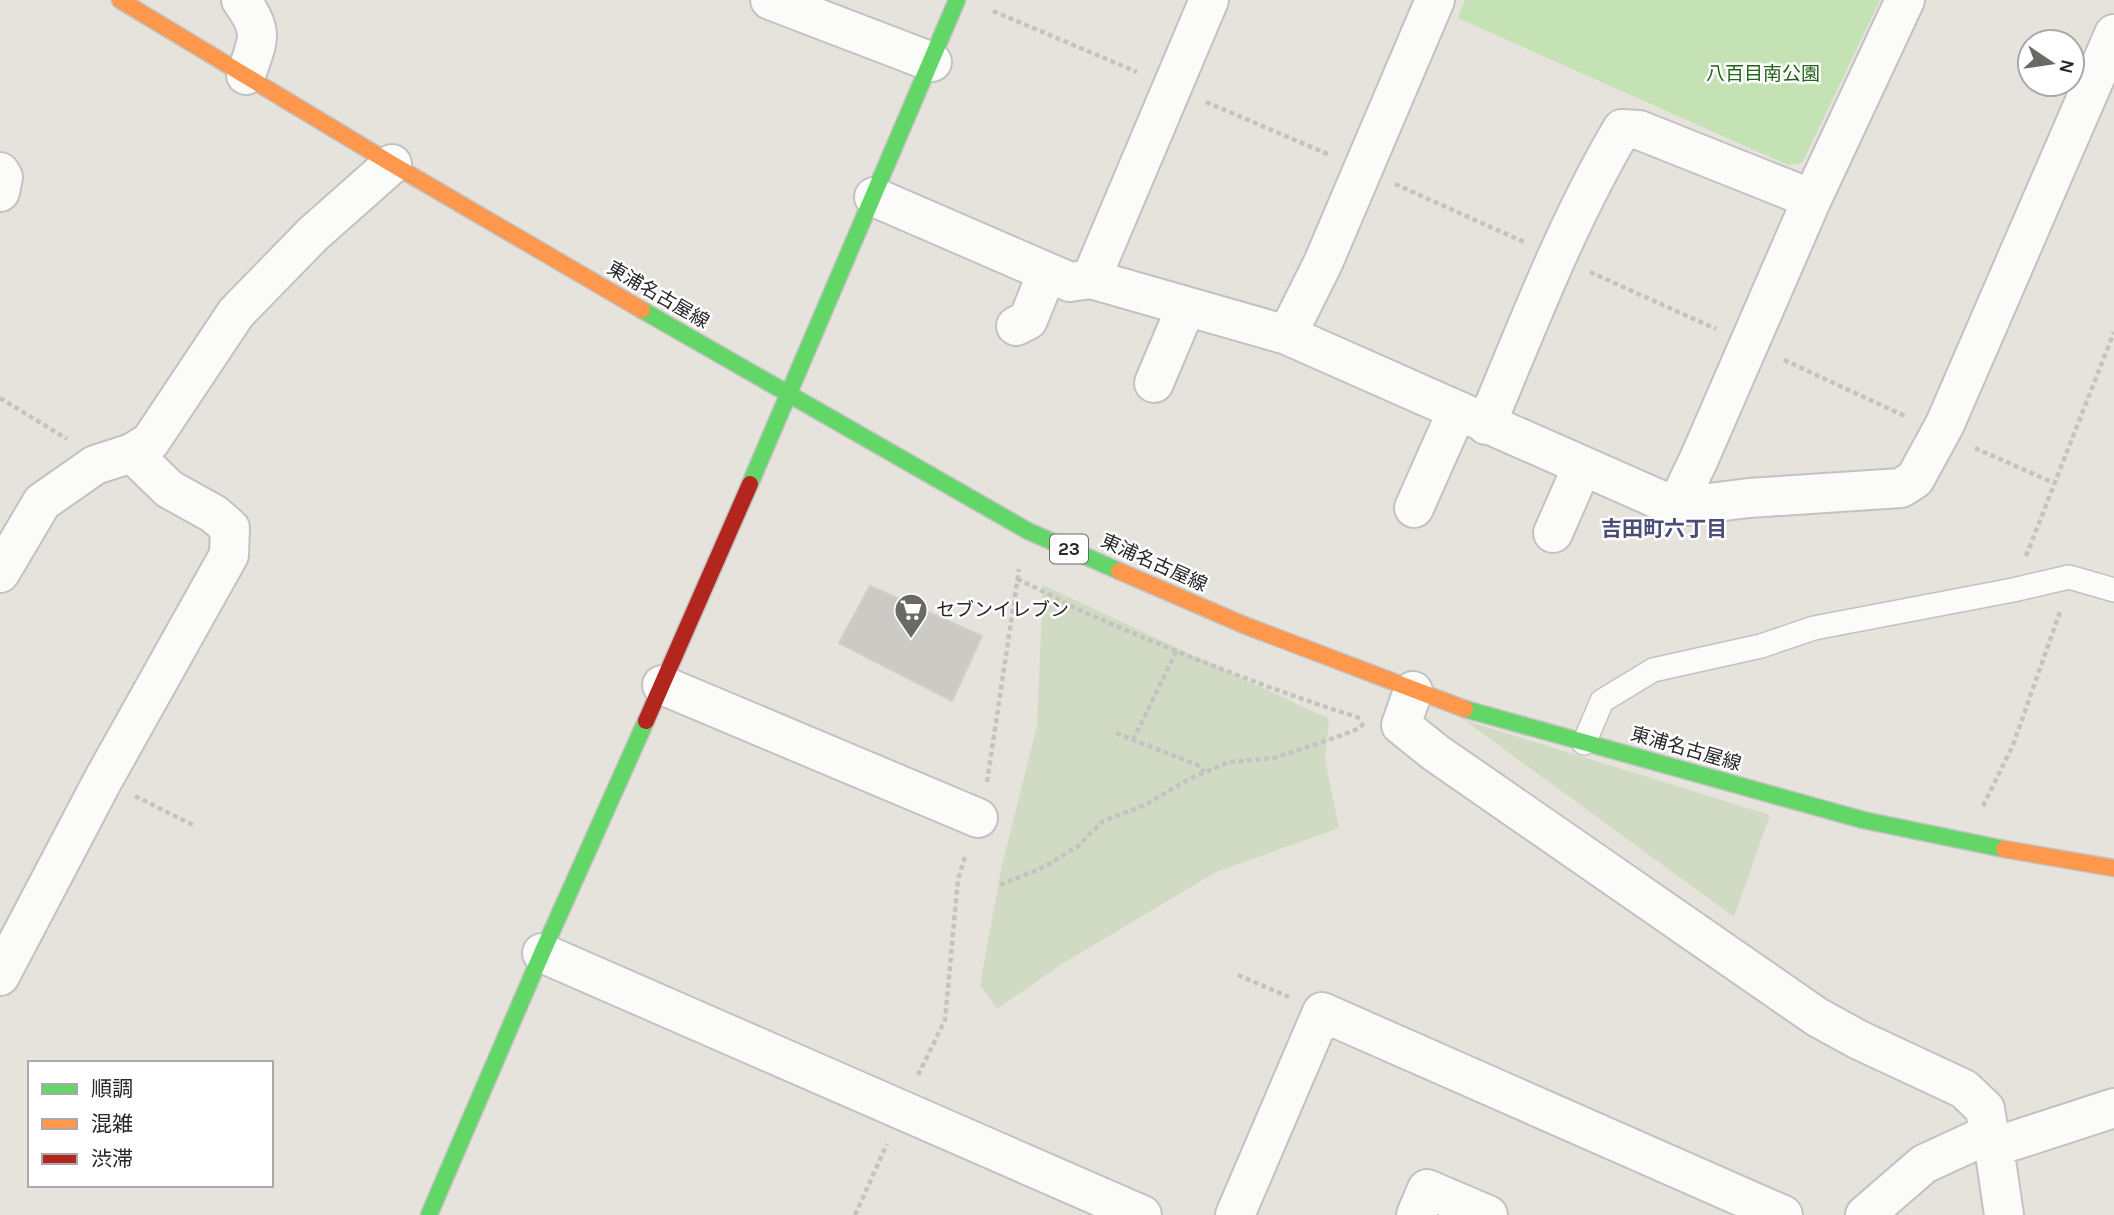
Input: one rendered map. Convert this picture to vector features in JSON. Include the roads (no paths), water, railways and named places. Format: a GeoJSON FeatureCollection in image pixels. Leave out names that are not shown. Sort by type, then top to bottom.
{"type":"FeatureCollection","features":[{"type":"Feature","properties":{"kind":"main road","name":"東浦名古屋線"},"geometry":{"type":"LineString","coordinates":[[120,0],[392,164],[787,395],[1028,531],[1244,625],[1451,705],[1863,820],[2114,868]]}},
{"type":"Feature","properties":{"kind":"main road"},"geometry":{"type":"LineString","coordinates":[[429,1215],[542,953],[728,537],[957,0]]}},
{"type":"Feature","properties":{"kind":"street"},"geometry":{"type":"LineString","coordinates":[[241,0],[254,19],[258,39],[246,75]]}},
{"type":"Feature","properties":{"kind":"street"},"geometry":{"type":"LineString","coordinates":[[770,0],[932,62]]}},
{"type":"Feature","properties":{"kind":"street"},"geometry":{"type":"LineString","coordinates":[[1091,279],[1209,0]]}},
{"type":"Feature","properties":{"kind":"street"},"geometry":{"type":"LineString","coordinates":[[1287,335],[1323,263],[1435,0]]}},
{"type":"Feature","properties":{"kind":"street"},"geometry":{"type":"LineString","coordinates":[[1676,507],[1812,199],[1905,0]]}},
{"type":"Feature","properties":{"kind":"street"},"geometry":{"type":"LineString","coordinates":[[873,197],[1070,282],[1091,279],[1287,335],[1676,507],[1749,498],[1901,488],[1915,479],[1940,432],[2114,34]]}},
{"type":"Feature","properties":{"kind":"street"},"geometry":{"type":"LineString","coordinates":[[1414,508],[1471,418],[1557,257],[1596,173],[1622,129],[1639,131],[1812,199]]}},
{"type":"Feature","properties":{"kind":"street"},"geometry":{"type":"LineString","coordinates":[[0,573],[42,502],[95,466],[132,453],[150,442],[236,313],[313,234],[392,164]]}},
{"type":"Feature","properties":{"kind":"street"},"geometry":{"type":"LineString","coordinates":[[0,172],[3,177],[0,192]]}},
{"type":"Feature","properties":{"kind":"street"},"geometry":{"type":"LineString","coordinates":[[1016,326],[1028,320],[1047,273]]}},
{"type":"Feature","properties":{"kind":"street"},"geometry":{"type":"LineString","coordinates":[[1154,383],[1186,307]]}},
{"type":"Feature","properties":{"kind":"street"},"geometry":{"type":"LineString","coordinates":[[0,976],[103,780],[229,555],[230,528],[214,514],[169,489],[132,453]]}},
{"type":"Feature","properties":{"kind":"street"},"geometry":{"type":"LineString","coordinates":[[1553,533],[1582,467]]}},
{"type":"Feature","properties":{"kind":"street"},"geometry":{"type":"LineString","coordinates":[[662,685],[978,818]]}},
{"type":"Feature","properties":{"kind":"street"},"geometry":{"type":"LineString","coordinates":[[1413,691],[1401,725],[1436,753],[1817,1017],[1859,1040],[1964,1089],[1986,1110],[2004,1215]]}},
{"type":"Feature","properties":{"kind":"street"},"geometry":{"type":"LineString","coordinates":[[542,953],[1142,1215]]}},
{"type":"Feature","properties":{"kind":"street"},"geometry":{"type":"LineString","coordinates":[[1235,1215],[1322,1012],[1783,1215]]}},
{"type":"Feature","properties":{"kind":"street"},"geometry":{"type":"LineString","coordinates":[[1864,1215],[1924,1164],[1992,1140],[2114,1108]]}},
{"type":"Feature","properties":{"kind":"street"},"geometry":{"type":"LineString","coordinates":[[1416,1215],[1427,1189],[1488,1215]]}},
{"type":"Feature","properties":{"kind":"lane"},"geometry":{"type":"LineString","coordinates":[[1584,743],[1602,701],[1653,670],[1761,646],[1814,628],[2069,577],[2114,590]]}},
{"type":"Feature","properties":{"kind":"place","name":"セブンイレブン"},"geometry":{"type":"Point","coordinates":[911,640]}},
{"type":"Feature","properties":{"kind":"district","name":"吉田町六丁目"},"geometry":{"type":"Point","coordinates":[1664,529]}},
{"type":"Feature","properties":{"kind":"park label","name":"八百目南公園"},"geometry":{"type":"Point","coordinates":[1763,74]}}]}
